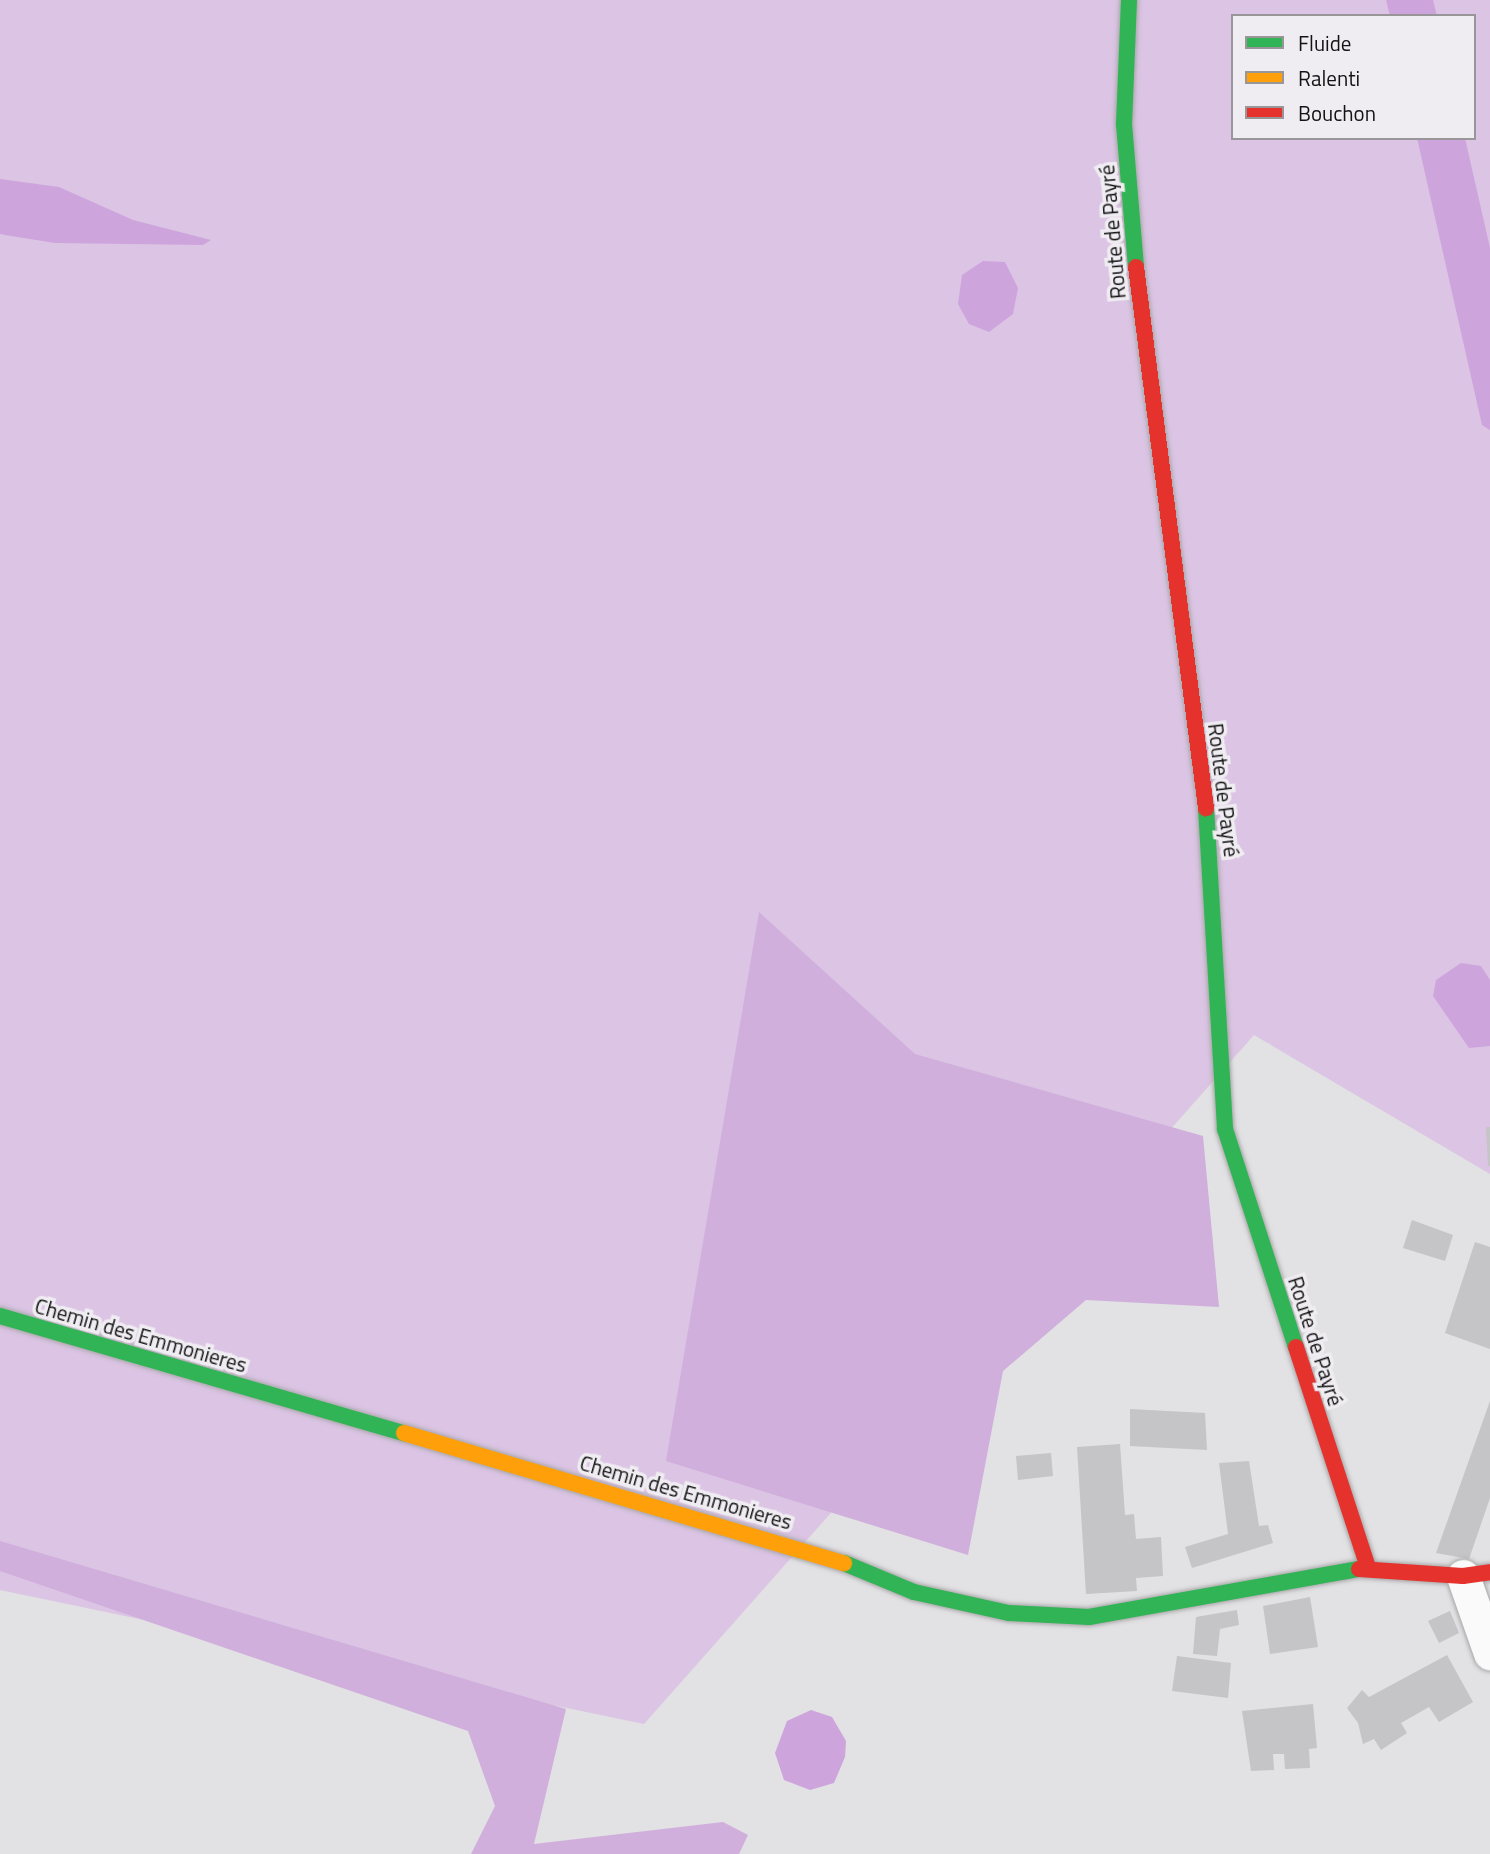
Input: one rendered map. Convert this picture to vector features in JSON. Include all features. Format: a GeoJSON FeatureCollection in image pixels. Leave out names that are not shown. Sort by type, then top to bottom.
{"type":"FeatureCollection","features":[{"type":"Feature","properties":{"kind":"street","name":"Route de Payré"},"geometry":{"type":"LineString","coordinates":[[1129,0],[1124,124],[1140,315],[1212,853],[1225,1129],[1368,1566]]}},
{"type":"Feature","properties":{"kind":"street","name":"Chemin des Emmonieres"},"geometry":{"type":"LineString","coordinates":[[0,1316],[814,1551],[914,1592],[1009,1613],[1089,1617],[1368,1566],[1476,1574]]}},
{"type":"Feature","properties":{"kind":"street"},"geometry":{"type":"LineString","coordinates":[[1476,1574],[1490,1653]]}},
{"type":"Feature","properties":{"kind":"shaded area"},"geometry":{"type":"Polygon","coordinates":[[[0,0],[1490,0],[1490,1174],[1254,1035],[644,1724],[0,1590],[0,0]]]}},
{"type":"Feature","properties":{"kind":"shaded area"},"geometry":{"type":"Polygon","coordinates":[[[1386,0],[1433,0],[1436,14],[1390,14],[1386,0]]]}},
{"type":"Feature","properties":{"kind":"shaded area"},"geometry":{"type":"Polygon","coordinates":[[[1417,140],[1465,140],[1490,248],[1490,430],[1482,425],[1417,140]]]}},
{"type":"Feature","properties":{"kind":"shaded area"},"geometry":{"type":"Polygon","coordinates":[[[0,179],[59,187],[133,220],[211,240],[203,245],[55,243],[0,234],[0,179]]]}},
{"type":"Feature","properties":{"kind":"shaded area"},"geometry":{"type":"Polygon","coordinates":[[[983,261],[1005,262],[1018,288],[1013,314],[989,332],[969,324],[958,304],[962,275],[983,261]]]}},
{"type":"Feature","properties":{"kind":"shaded area"},"geometry":{"type":"Polygon","coordinates":[[[759,912],[915,1054],[1203,1136],[1219,1307],[1086,1300],[1003,1371],[968,1555],[666,1461],[759,912]]]}},
{"type":"Feature","properties":{"kind":"shaded area"},"geometry":{"type":"Polygon","coordinates":[[[1461,963],[1481,966],[1490,980],[1490,1046],[1469,1048],[1433,996],[1436,980],[1461,963]]]}},
{"type":"Feature","properties":{"kind":"shaded area"},"geometry":{"type":"Polygon","coordinates":[[[0,1541],[566,1709],[534,1844],[723,1822],[748,1835],[739,1854],[471,1854],[495,1806],[468,1731],[0,1571],[0,1541]]]}},
{"type":"Feature","properties":{"kind":"shaded area"},"geometry":{"type":"Polygon","coordinates":[[[811,1710],[832,1717],[846,1741],[845,1757],[834,1783],[810,1790],[784,1780],[775,1753],[787,1721],[811,1710]]]}},
{"type":"Feature","properties":{"kind":"building"},"geometry":{"type":"Polygon","coordinates":[[[1486,1127],[1490,1127],[1490,1166],[1488,1166],[1486,1127]]]}},
{"type":"Feature","properties":{"kind":"building"},"geometry":{"type":"Polygon","coordinates":[[[1412,1220],[1453,1235],[1445,1261],[1403,1248],[1412,1220]]]}},
{"type":"Feature","properties":{"kind":"building"},"geometry":{"type":"Polygon","coordinates":[[[1475,1242],[1490,1247],[1490,1349],[1445,1333],[1475,1242]]]}},
{"type":"Feature","properties":{"kind":"building"},"geometry":{"type":"Polygon","coordinates":[[[1490,1401],[1490,1498],[1469,1559],[1436,1553],[1490,1401]]]}},
{"type":"Feature","properties":{"kind":"building"},"geometry":{"type":"Polygon","coordinates":[[[1130,1409],[1205,1413],[1207,1450],[1130,1446],[1130,1409]]]}},
{"type":"Feature","properties":{"kind":"building"},"geometry":{"type":"Polygon","coordinates":[[[1120,1444],[1125,1515],[1134,1514],[1136,1539],[1161,1537],[1163,1576],[1136,1578],[1137,1591],[1086,1594],[1077,1447],[1120,1444]]]}},
{"type":"Feature","properties":{"kind":"building"},"geometry":{"type":"Polygon","coordinates":[[[1051,1453],[1053,1476],[1018,1480],[1016,1456],[1051,1453]]]}},
{"type":"Feature","properties":{"kind":"building"},"geometry":{"type":"Polygon","coordinates":[[[1249,1461],[1259,1526],[1268,1525],[1273,1543],[1192,1568],[1185,1547],[1228,1534],[1219,1463],[1249,1461]]]}},
{"type":"Feature","properties":{"kind":"building"},"geometry":{"type":"Polygon","coordinates":[[[1310,1597],[1318,1647],[1270,1654],[1263,1606],[1310,1597]]]}},
{"type":"Feature","properties":{"kind":"building"},"geometry":{"type":"Polygon","coordinates":[[[1237,1610],[1239,1625],[1220,1629],[1217,1656],[1193,1654],[1196,1617],[1237,1610]]]}},
{"type":"Feature","properties":{"kind":"building"},"geometry":{"type":"Polygon","coordinates":[[[1450,1611],[1459,1633],[1439,1643],[1428,1621],[1450,1611]]]}},
{"type":"Feature","properties":{"kind":"building"},"geometry":{"type":"Polygon","coordinates":[[[1447,1655],[1473,1702],[1439,1722],[1429,1707],[1401,1723],[1407,1733],[1381,1750],[1374,1739],[1363,1744],[1358,1723],[1347,1708],[1362,1690],[1369,1697],[1447,1655]]]}},
{"type":"Feature","properties":{"kind":"building"},"geometry":{"type":"Polygon","coordinates":[[[1177,1656],[1231,1663],[1228,1698],[1172,1691],[1177,1656]]]}},
{"type":"Feature","properties":{"kind":"building"},"geometry":{"type":"Polygon","coordinates":[[[1313,1704],[1317,1748],[1309,1749],[1310,1768],[1285,1769],[1284,1754],[1273,1754],[1274,1770],[1251,1771],[1242,1711],[1313,1704]]]}},
{"type":"Feature","properties":{"kind":"traffic: fast"},"geometry":{"type":"LineString","coordinates":[[1129,0],[1124,124],[1136,267]]}},
{"type":"Feature","properties":{"kind":"traffic: fast"},"geometry":{"type":"LineString","coordinates":[[1206,808],[1225,1129],[1296,1347]]}},
{"type":"Feature","properties":{"kind":"traffic: fast"},"geometry":{"type":"LineString","coordinates":[[0,1316],[404,1433]]}},
{"type":"Feature","properties":{"kind":"traffic: fast"},"geometry":{"type":"LineString","coordinates":[[844,1563],[914,1592],[1009,1613],[1089,1617],[1359,1569]]}},
{"type":"Feature","properties":{"kind":"traffic: slow"},"geometry":{"type":"LineString","coordinates":[[404,1433],[844,1563]]}},
{"type":"Feature","properties":{"kind":"traffic: jam"},"geometry":{"type":"LineString","coordinates":[[1136,267],[1206,808]]}},
{"type":"Feature","properties":{"kind":"traffic: jam"},"geometry":{"type":"LineString","coordinates":[[1296,1347],[1368,1567]]}},
{"type":"Feature","properties":{"kind":"traffic: jam"},"geometry":{"type":"LineString","coordinates":[[1359,1569],[1463,1576],[1490,1572]]}}]}
